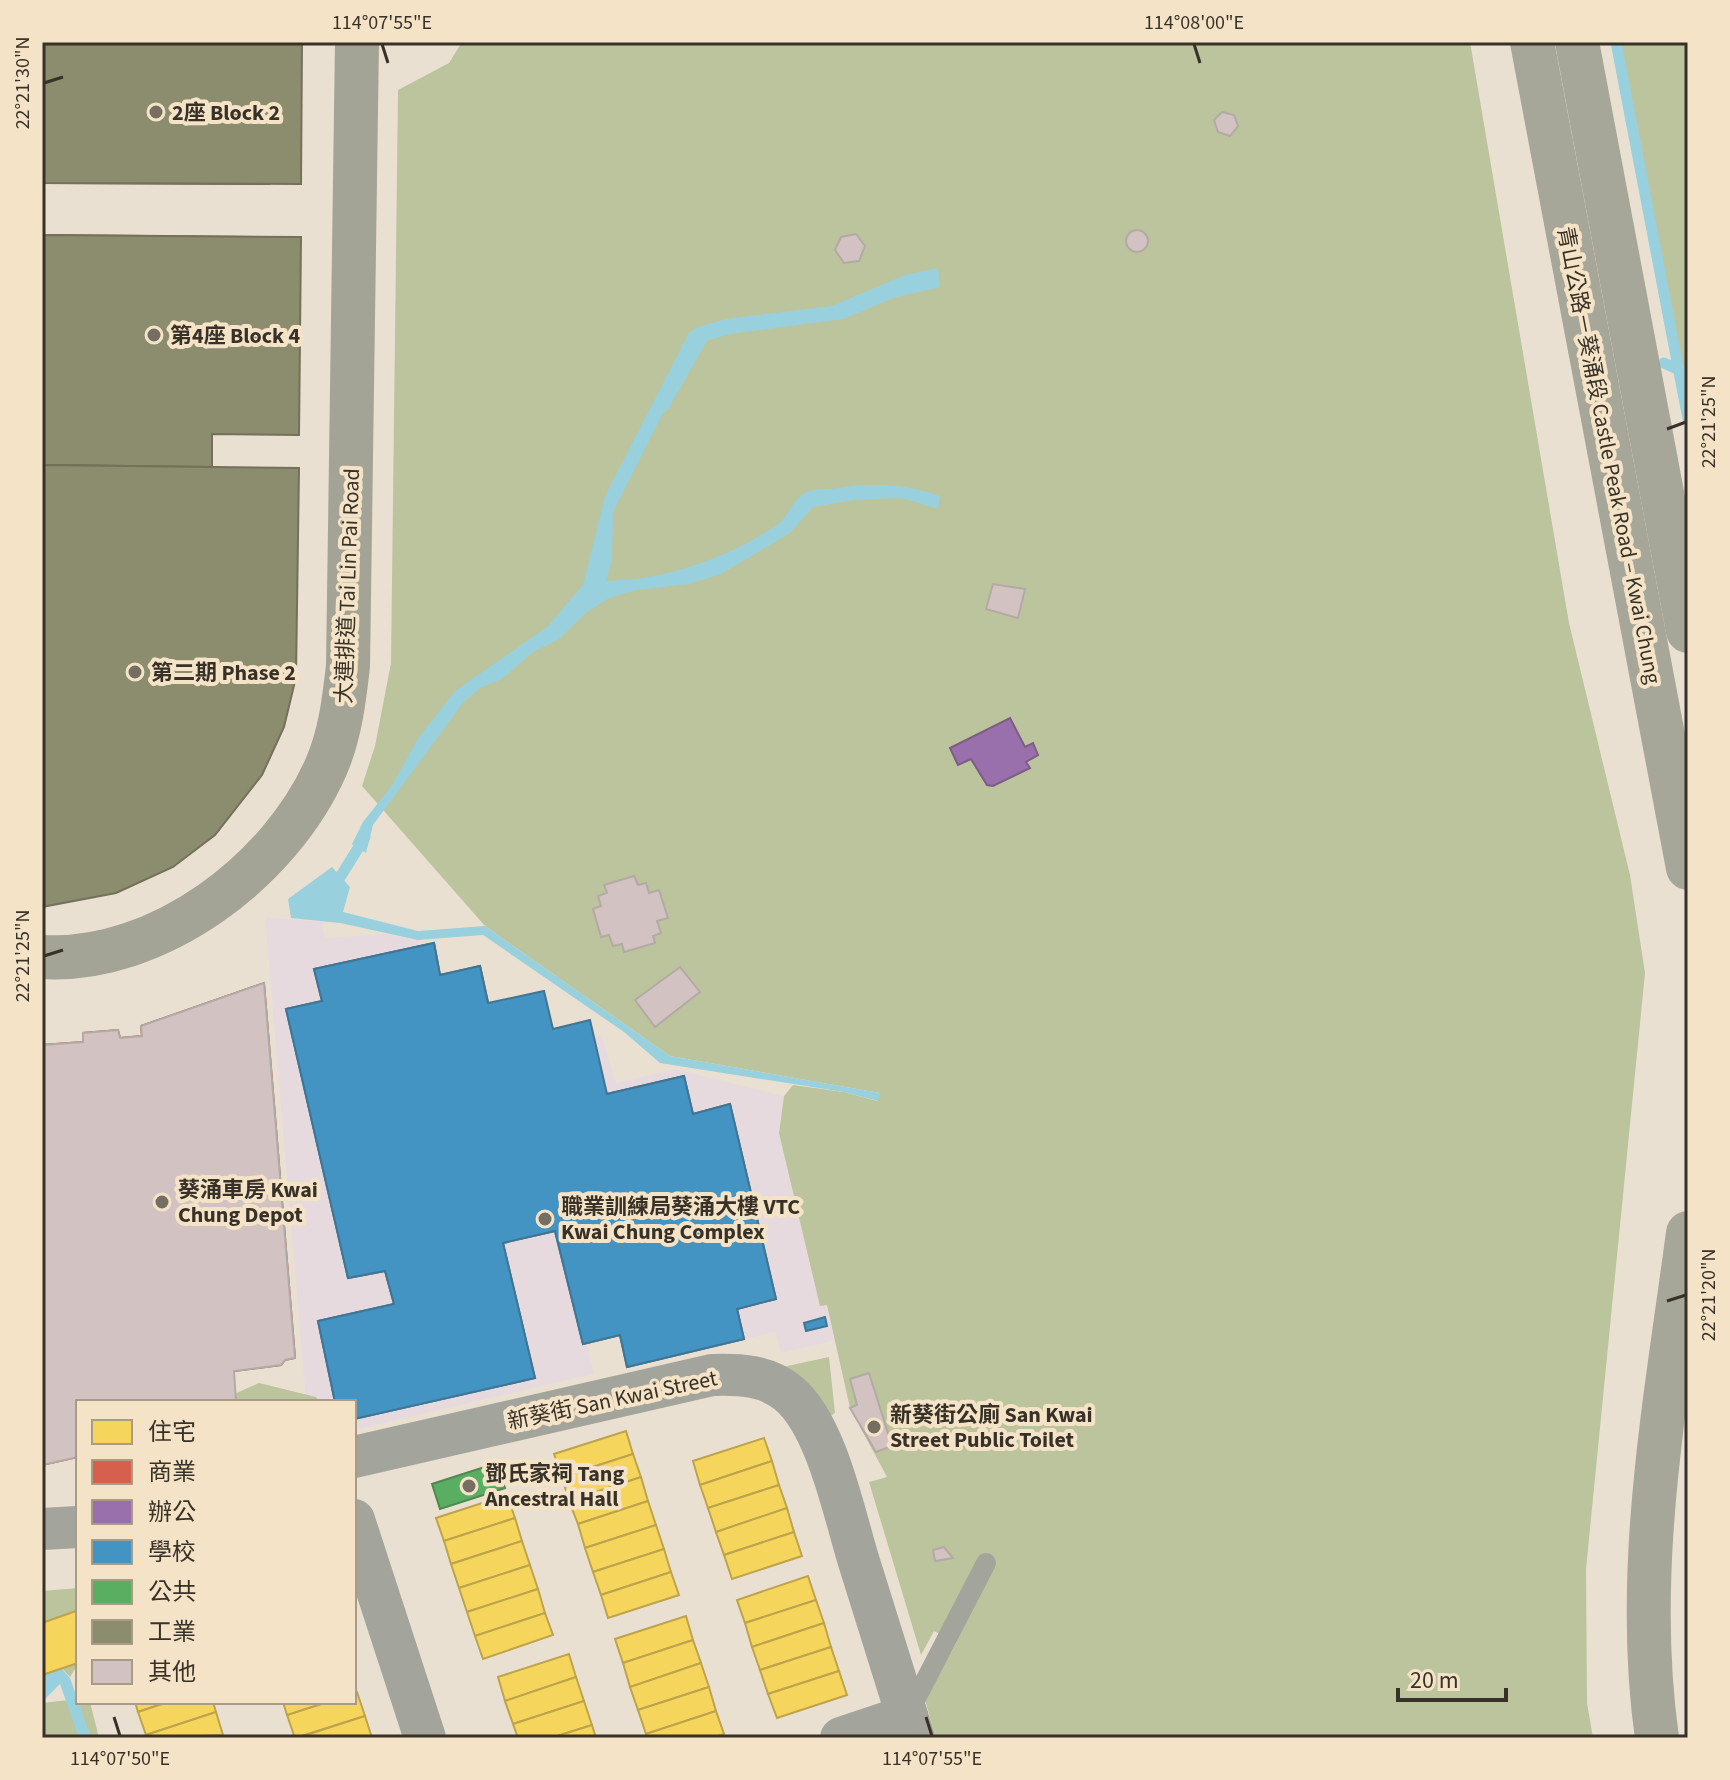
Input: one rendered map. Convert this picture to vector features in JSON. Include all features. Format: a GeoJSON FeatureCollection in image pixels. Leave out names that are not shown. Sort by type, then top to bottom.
{"type":"FeatureCollection","features":[{"type":"Feature","properties":{"kind":"main road","name":"青山公路－葵涌段 Castle Peak Road – Kwai Chung"},"geometry":{"type":"LineString","coordinates":[[1532,42],[1688,868]]}},
{"type":"Feature","properties":{"kind":"main road","name":"青山公路－葵涌段 Castle Peak Road – Kwai Chung"},"geometry":{"type":"LineString","coordinates":[[1577,42],[1688,631]]}},
{"type":"Feature","properties":{"kind":"main road"},"geometry":{"type":"LineString","coordinates":[[1657,1738],[1649,1626],[1651,1529],[1688,1233]]}},
{"type":"Feature","properties":{"kind":"street","name":"大連排道 Tai Lin Pai Road"},"geometry":{"type":"LineString","coordinates":[[42,957],[62,958],[109,951],[156,933],[215,901],[251,871],[293,825],[326,767],[335,742],[348,666],[357,42]]}},
{"type":"Feature","properties":{"kind":"street","name":"新葵街 San Kwai Street"},"geometry":{"type":"LineString","coordinates":[[356,1457],[712,1375],[739,1374],[767,1380],[789,1394],[807,1414],[827,1460],[910,1727]]}},
{"type":"Feature","properties":{"kind":"street"},"geometry":{"type":"LineString","coordinates":[[356,1526],[425,1738]]}},
{"type":"Feature","properties":{"kind":"street"},"geometry":{"type":"LineString","coordinates":[[42,1529],[76,1527]]}},
{"type":"Feature","properties":{"kind":"street"},"geometry":{"type":"LineString","coordinates":[[841,1738],[910,1727]]}},
{"type":"Feature","properties":{"kind":"lane"},"geometry":{"type":"LineString","coordinates":[[910,1727],[986,1563]]}},
{"type":"Feature","properties":{"kind":"shaded area","name":"職業訓練局葵涌大樓 VTC Kwai Chung Complex"},"geometry":{"type":"Polygon","coordinates":[[[265,917],[322,922],[325,938],[384,934],[418,940],[420,946],[434,943],[441,974],[480,966],[488,1003],[544,991],[553,1028],[590,1020],[595,1037],[602,1036],[616,1083],[675,1069],[784,1096],[779,1133],[821,1306],[827,1304],[837,1340],[781,1353],[775,1332],[627,1367],[619,1336],[587,1343],[594,1374],[356,1430],[356,1400],[306,1400],[265,917]]]}},
{"type":"Feature","properties":{"kind":"green space"},"geometry":{"type":"Polygon","coordinates":[[[462,42],[1470,42],[1569,623],[1630,875],[1645,973],[1586,1569],[1587,1703],[1593,1738],[936,1738],[925,1700],[956,1643],[934,1631],[921,1655],[869,1482],[887,1477],[850,1408],[827,1305],[820,1306],[779,1133],[784,1096],[793,1085],[844,1092],[877,1101],[880,1093],[670,1056],[485,926],[362,786],[375,746],[391,663],[398,90],[449,63],[462,42]]]}},
{"type":"Feature","properties":{"kind":"green space"},"geometry":{"type":"Polygon","coordinates":[[[1616,42],[1688,42],[1688,419],[1616,42]]]}},
{"type":"Feature","properties":{"kind":"green space"},"geometry":{"type":"Polygon","coordinates":[[[829,1357],[835,1413],[829,1417],[778,1368],[829,1357]]]}},
{"type":"Feature","properties":{"kind":"green space"},"geometry":{"type":"Polygon","coordinates":[[[259,1383],[318,1400],[221,1400],[259,1383]]]}},
{"type":"Feature","properties":{"kind":"green space"},"geometry":{"type":"Polygon","coordinates":[[[76,1588],[76,1667],[70,1677],[42,1646],[42,1591],[76,1588]]]}},
{"type":"Feature","properties":{"kind":"green space"},"geometry":{"type":"Polygon","coordinates":[[[76,1699],[76,1704],[90,1704],[99,1738],[42,1738],[42,1703],[76,1699]]]}},
{"type":"Feature","properties":{"kind":"water"},"geometry":{"type":"Polygon","coordinates":[[[938,268],[940,287],[893,298],[844,319],[730,334],[706,341],[696,348],[613,512],[612,560],[606,581],[650,577],[715,558],[774,527],[802,495],[811,491],[889,485],[940,496],[938,509],[902,498],[854,500],[813,507],[790,533],[721,574],[689,584],[637,590],[609,598],[587,612],[559,639],[533,652],[502,679],[480,688],[463,703],[373,825],[366,853],[352,844],[363,822],[393,784],[417,740],[455,691],[547,627],[583,585],[605,496],[689,333],[698,327],[726,319],[832,306],[905,275],[938,268]]]}},
{"type":"Feature","properties":{"kind":"water"},"geometry":{"type":"Polygon","coordinates":[[[332,867],[350,887],[343,912],[418,931],[485,926],[670,1056],[880,1093],[878,1101],[844,1092],[660,1063],[624,1032],[483,935],[418,940],[340,923],[291,918],[288,899],[332,867]]]}},
{"type":"Feature","properties":{"kind":"water"},"geometry":{"type":"Polygon","coordinates":[[[61,1668],[70,1678],[76,1704],[79,1704],[91,1738],[79,1738],[60,1684],[42,1702],[42,1675],[61,1668]]]}},
{"type":"Feature","properties":{"kind":"building: 住宅"},"geometry":{"type":"Polygon","coordinates":[[[626,1431],[633,1454],[562,1477],[554,1454],[626,1431]]]}},
{"type":"Feature","properties":{"kind":"building: 住宅"},"geometry":{"type":"Polygon","coordinates":[[[764,1438],[772,1461],[700,1485],[693,1461],[764,1438]]]}},
{"type":"Feature","properties":{"kind":"building: 住宅"},"geometry":{"type":"Polygon","coordinates":[[[633,1454],[641,1477],[569,1501],[562,1477],[633,1454]]]}},
{"type":"Feature","properties":{"kind":"building: 住宅"},"geometry":{"type":"Polygon","coordinates":[[[772,1461],[779,1485],[708,1508],[700,1485],[772,1461]]]}},
{"type":"Feature","properties":{"kind":"building: 住宅"},"geometry":{"type":"Polygon","coordinates":[[[641,1477],[648,1501],[578,1524],[569,1501],[641,1477]]]}},
{"type":"Feature","properties":{"kind":"building: 住宅"},"geometry":{"type":"Polygon","coordinates":[[[779,1485],[787,1508],[716,1532],[708,1508],[779,1485]]]}},
{"type":"Feature","properties":{"kind":"building: 住宅"},"geometry":{"type":"Polygon","coordinates":[[[507,1495],[515,1518],[444,1541],[436,1518],[507,1495]]]}},
{"type":"Feature","properties":{"kind":"building: 住宅"},"geometry":{"type":"Polygon","coordinates":[[[648,1501],[656,1525],[585,1548],[578,1524],[648,1501]]]}},
{"type":"Feature","properties":{"kind":"building: 住宅"},"geometry":{"type":"Polygon","coordinates":[[[787,1508],[794,1532],[724,1555],[716,1532],[787,1508]]]}},
{"type":"Feature","properties":{"kind":"building: 住宅"},"geometry":{"type":"Polygon","coordinates":[[[515,1518],[522,1541],[451,1564],[444,1541],[515,1518]]]}},
{"type":"Feature","properties":{"kind":"building: 住宅"},"geometry":{"type":"Polygon","coordinates":[[[656,1525],[664,1549],[593,1572],[585,1548],[656,1525]]]}},
{"type":"Feature","properties":{"kind":"building: 住宅"},"geometry":{"type":"Polygon","coordinates":[[[794,1532],[802,1556],[732,1579],[724,1555],[794,1532]]]}},
{"type":"Feature","properties":{"kind":"building: 住宅"},"geometry":{"type":"Polygon","coordinates":[[[522,1541],[530,1565],[459,1588],[451,1564],[522,1541]]]}},
{"type":"Feature","properties":{"kind":"building: 住宅"},"geometry":{"type":"Polygon","coordinates":[[[664,1549],[671,1572],[601,1595],[593,1572],[664,1549]]]}},
{"type":"Feature","properties":{"kind":"building: 住宅"},"geometry":{"type":"Polygon","coordinates":[[[530,1565],[538,1589],[467,1612],[459,1588],[530,1565]]]}},
{"type":"Feature","properties":{"kind":"building: 住宅"},"geometry":{"type":"Polygon","coordinates":[[[671,1572],[679,1595],[608,1618],[601,1595],[671,1572]]]}},
{"type":"Feature","properties":{"kind":"building: 住宅"},"geometry":{"type":"Polygon","coordinates":[[[808,1576],[816,1600],[745,1623],[737,1600],[808,1576]]]}},
{"type":"Feature","properties":{"kind":"building: 住宅"},"geometry":{"type":"Polygon","coordinates":[[[538,1589],[545,1613],[475,1636],[467,1612],[538,1589]]]}},
{"type":"Feature","properties":{"kind":"building: 住宅"},"geometry":{"type":"Polygon","coordinates":[[[816,1600],[824,1623],[752,1647],[745,1623],[816,1600]]]}},
{"type":"Feature","properties":{"kind":"building: 住宅"},"geometry":{"type":"Polygon","coordinates":[[[76,1611],[76,1664],[42,1675],[42,1623],[76,1611]]]}},
{"type":"Feature","properties":{"kind":"building: 住宅"},"geometry":{"type":"Polygon","coordinates":[[[545,1613],[553,1635],[483,1659],[475,1636],[545,1613]]]}},
{"type":"Feature","properties":{"kind":"building: 住宅"},"geometry":{"type":"Polygon","coordinates":[[[686,1616],[693,1640],[623,1663],[615,1639],[686,1616]]]}},
{"type":"Feature","properties":{"kind":"building: 住宅"},"geometry":{"type":"Polygon","coordinates":[[[824,1623],[831,1647],[760,1670],[752,1647],[824,1623]]]}},
{"type":"Feature","properties":{"kind":"building: 住宅"},"geometry":{"type":"Polygon","coordinates":[[[693,1640],[701,1663],[630,1687],[623,1663],[693,1640]]]}},
{"type":"Feature","properties":{"kind":"building: 住宅"},"geometry":{"type":"Polygon","coordinates":[[[831,1647],[839,1671],[768,1694],[760,1670],[831,1647]]]}},
{"type":"Feature","properties":{"kind":"building: 住宅"},"geometry":{"type":"Polygon","coordinates":[[[569,1654],[576,1677],[505,1701],[498,1677],[569,1654]]]}},
{"type":"Feature","properties":{"kind":"building: 住宅"},"geometry":{"type":"Polygon","coordinates":[[[701,1663],[709,1687],[638,1710],[630,1687],[701,1663]]]}},
{"type":"Feature","properties":{"kind":"building: 住宅"},"geometry":{"type":"Polygon","coordinates":[[[839,1671],[847,1695],[777,1718],[768,1694],[839,1671]]]}},
{"type":"Feature","properties":{"kind":"building: 住宅"},"geometry":{"type":"Polygon","coordinates":[[[576,1677],[584,1701],[513,1724],[505,1701],[576,1677]]]}},
{"type":"Feature","properties":{"kind":"building: 住宅"},"geometry":{"type":"Polygon","coordinates":[[[709,1687],[716,1711],[646,1734],[638,1710],[709,1687]]]}},
{"type":"Feature","properties":{"kind":"building: 住宅"},"geometry":{"type":"Polygon","coordinates":[[[356,1692],[365,1716],[295,1738],[287,1715],[321,1704],[356,1704],[356,1692]]]}},
{"type":"Feature","properties":{"kind":"building: 住宅"},"geometry":{"type":"Polygon","coordinates":[[[584,1701],[592,1725],[551,1738],[518,1738],[513,1724],[584,1701]]]}},
{"type":"Feature","properties":{"kind":"building: 住宅"},"geometry":{"type":"Polygon","coordinates":[[[136,1704],[162,1704],[138,1712],[136,1704]]]}},
{"type":"Feature","properties":{"kind":"building: 住宅"},"geometry":{"type":"Polygon","coordinates":[[[162,1704],[214,1704],[216,1712],[146,1735],[138,1712],[162,1704]]]}},
{"type":"Feature","properties":{"kind":"building: 住宅"},"geometry":{"type":"Polygon","coordinates":[[[284,1704],[321,1704],[287,1715],[284,1704]]]}},
{"type":"Feature","properties":{"kind":"building: 住宅"},"geometry":{"type":"Polygon","coordinates":[[[716,1711],[724,1734],[713,1738],[647,1738],[646,1734],[716,1711]]]}},
{"type":"Feature","properties":{"kind":"building: 住宅"},"geometry":{"type":"Polygon","coordinates":[[[216,1712],[223,1735],[147,1738],[146,1735],[216,1712]]]}},
{"type":"Feature","properties":{"kind":"building: 住宅"},"geometry":{"type":"Polygon","coordinates":[[[365,1716],[372,1738],[297,1738],[365,1716]]]}},
{"type":"Feature","properties":{"kind":"building: 住宅"},"geometry":{"type":"Polygon","coordinates":[[[592,1725],[596,1738],[551,1738],[592,1725]]]}},
{"type":"Feature","properties":{"kind":"building: 商業","name":"葵涌車房 Kwai Chung Depot"},"geometry":{"type":"Polygon","coordinates":[[[264,983],[295,1358],[285,1360],[281,1365],[148,1382],[150,1396],[182,1393],[183,1400],[108,1400],[114,1399],[112,1384],[42,1391],[42,1045],[83,1042],[83,1033],[118,1030],[120,1038],[142,1036],[141,1026],[264,983]]]}},
{"type":"Feature","properties":{"kind":"building: 商業"},"geometry":{"type":"Polygon","coordinates":[[[76,1405],[76,1457],[42,1465],[42,1411],[76,1405]]]}},
{"type":"Feature","properties":{"kind":"building: 辦公"},"geometry":{"type":"Polygon","coordinates":[[[1010,718],[1025,747],[1033,743],[1038,755],[1026,762],[1030,768],[993,786],[987,785],[971,759],[958,765],[950,748],[1010,718]]]}},
{"type":"Feature","properties":{"kind":"building: 學校","name":"職業訓練局葵涌大樓 VTC Kwai Chung Complex"},"geometry":{"type":"Polygon","coordinates":[[[434,943],[440,975],[480,966],[522,1155],[573,1142],[564,1104],[684,1076],[693,1114],[730,1104],[776,1299],[737,1309],[744,1339],[627,1367],[620,1335],[583,1344],[555,1231],[503,1243],[535,1378],[356,1419],[356,1400],[335,1400],[318,1321],[394,1304],[385,1271],[348,1278],[286,1009],[322,1001],[314,969],[434,943]]]}},
{"type":"Feature","properties":{"kind":"building: 學校","name":"職業訓練局葵涌大樓 VTC Kwai Chung Complex"},"geometry":{"type":"Polygon","coordinates":[[[434,943],[440,975],[480,966],[488,1003],[544,991],[553,1029],[590,1020],[607,1094],[684,1076],[693,1114],[730,1104],[776,1299],[737,1309],[744,1339],[627,1367],[620,1335],[583,1344],[555,1231],[503,1243],[535,1378],[356,1419],[356,1400],[335,1400],[318,1321],[394,1304],[385,1271],[348,1278],[286,1009],[322,1001],[314,969],[434,943]]]}},
{"type":"Feature","properties":{"kind":"building: 學校"},"geometry":{"type":"Polygon","coordinates":[[[825,1317],[827,1326],[806,1331],[804,1323],[825,1317]]]}},
{"type":"Feature","properties":{"kind":"building: 公共","name":"鄧氏家祠 Tang Ancestral Hall"},"geometry":{"type":"Polygon","coordinates":[[[497,1463],[505,1488],[440,1509],[432,1484],[497,1463]]]}},
{"type":"Feature","properties":{"kind":"building: 工業","name":"2座 Block 2"},"geometry":{"type":"Polygon","coordinates":[[[42,42],[269,42],[269,184],[42,183],[42,42]]]}},
{"type":"Feature","properties":{"kind":"building: 工業","name":"2座 Block 2"},"geometry":{"type":"Polygon","coordinates":[[[42,42],[302,42],[301,184],[42,183],[42,42]]]}},
{"type":"Feature","properties":{"kind":"building: 工業","name":"第4座 Block 4"},"geometry":{"type":"Polygon","coordinates":[[[42,235],[267,237],[266,434],[42,432],[42,235]]]}},
{"type":"Feature","properties":{"kind":"building: 工業","name":"第4座 Block 4"},"geometry":{"type":"Polygon","coordinates":[[[42,235],[301,237],[299,435],[212,434],[212,467],[42,465],[42,235]]]}},
{"type":"Feature","properties":{"kind":"building: 工業","name":"第二期 Phase 2"},"geometry":{"type":"Polygon","coordinates":[[[42,465],[178,467],[178,525],[230,526],[227,817],[218,831],[42,829],[42,465]]]}},
{"type":"Feature","properties":{"kind":"building: 工業","name":"第二期 Phase 2"},"geometry":{"type":"Polygon","coordinates":[[[42,465],[299,468],[296,677],[284,727],[262,775],[215,835],[173,867],[116,893],[42,907],[42,465]]]}},
{"type":"Feature","properties":{"kind":"building: 其他"},"geometry":{"type":"Polygon","coordinates":[[[1222,112],[1234,115],[1238,126],[1230,136],[1218,132],[1214,120],[1222,112]]]}},
{"type":"Feature","properties":{"kind":"building: 其他"},"geometry":{"type":"Polygon","coordinates":[[[1137,230],[1145,233],[1148,241],[1145,249],[1137,252],[1129,249],[1126,241],[1129,233],[1137,230]]]}},
{"type":"Feature","properties":{"kind":"building: 其他"},"geometry":{"type":"Polygon","coordinates":[[[856,234],[865,246],[859,261],[844,263],[835,250],[841,237],[856,234]]]}},
{"type":"Feature","properties":{"kind":"building: 其他"},"geometry":{"type":"Polygon","coordinates":[[[993,584],[1025,589],[1018,618],[986,609],[993,584]]]}},
{"type":"Feature","properties":{"kind":"building: 其他"},"geometry":{"type":"Polygon","coordinates":[[[634,876],[638,885],[646,883],[649,893],[659,890],[668,918],[657,921],[661,933],[653,936],[655,943],[624,952],[622,944],[613,946],[609,935],[601,937],[593,909],[601,906],[598,896],[607,893],[604,885],[634,876]]]}},
{"type":"Feature","properties":{"kind":"building: 其他"},"geometry":{"type":"Polygon","coordinates":[[[680,967],[700,992],[655,1027],[635,1000],[680,967]]]}},
{"type":"Feature","properties":{"kind":"building: 其他","name":"葵涌車房 Kwai Chung Depot"},"geometry":{"type":"Polygon","coordinates":[[[264,983],[295,1358],[285,1360],[281,1365],[234,1371],[236,1400],[76,1400],[76,1457],[42,1465],[42,1045],[83,1042],[83,1033],[118,1030],[120,1038],[142,1036],[141,1026],[264,983]]]}},
{"type":"Feature","properties":{"kind":"building: 其他","name":"新葵街公廁 San Kwai Street Public Toilet"},"geometry":{"type":"Polygon","coordinates":[[[869,1373],[892,1446],[876,1452],[850,1408],[857,1405],[850,1379],[869,1373]]]}},
{"type":"Feature","properties":{"kind":"building: 其他"},"geometry":{"type":"Polygon","coordinates":[[[944,1547],[953,1558],[935,1561],[933,1550],[944,1547]]]}},
{"type":"Feature","properties":{"kind":"waterway"},"geometry":{"type":"LineString","coordinates":[[1616,42],[1688,419]]}},
{"type":"Feature","properties":{"kind":"waterway"},"geometry":{"type":"LineString","coordinates":[[663,407],[704,335]]}},
{"type":"Feature","properties":{"kind":"waterway"},"geometry":{"type":"LineString","coordinates":[[1664,363],[1688,374]]}},
{"type":"Feature","properties":{"kind":"waterway"},"geometry":{"type":"LineString","coordinates":[[334,887],[365,837]]}},
{"type":"Feature","properties":{"kind":"place","name":"2座 Block 2"},"geometry":{"type":"Point","coordinates":[156,112]}},
{"type":"Feature","properties":{"kind":"place","name":"第4座 Block 4"},"geometry":{"type":"Point","coordinates":[154,335]}},
{"type":"Feature","properties":{"kind":"place","name":"第二期 Phase 2"},"geometry":{"type":"Point","coordinates":[135,672]}},
{"type":"Feature","properties":{"kind":"place","name":"葵涌車房 Kwai Chung Depot"},"geometry":{"type":"Point","coordinates":[162,1202]}},
{"type":"Feature","properties":{"kind":"place","name":"職業訓練局葵涌大樓 VTC Kwai Chung Complex"},"geometry":{"type":"Point","coordinates":[545,1219]}},
{"type":"Feature","properties":{"kind":"place","name":"新葵街公廁 San Kwai Street Public Toilet"},"geometry":{"type":"Point","coordinates":[874,1427]}},
{"type":"Feature","properties":{"kind":"place","name":"鄧氏家祠 Tang Ancestral Hall"},"geometry":{"type":"Point","coordinates":[469,1486]}}]}
